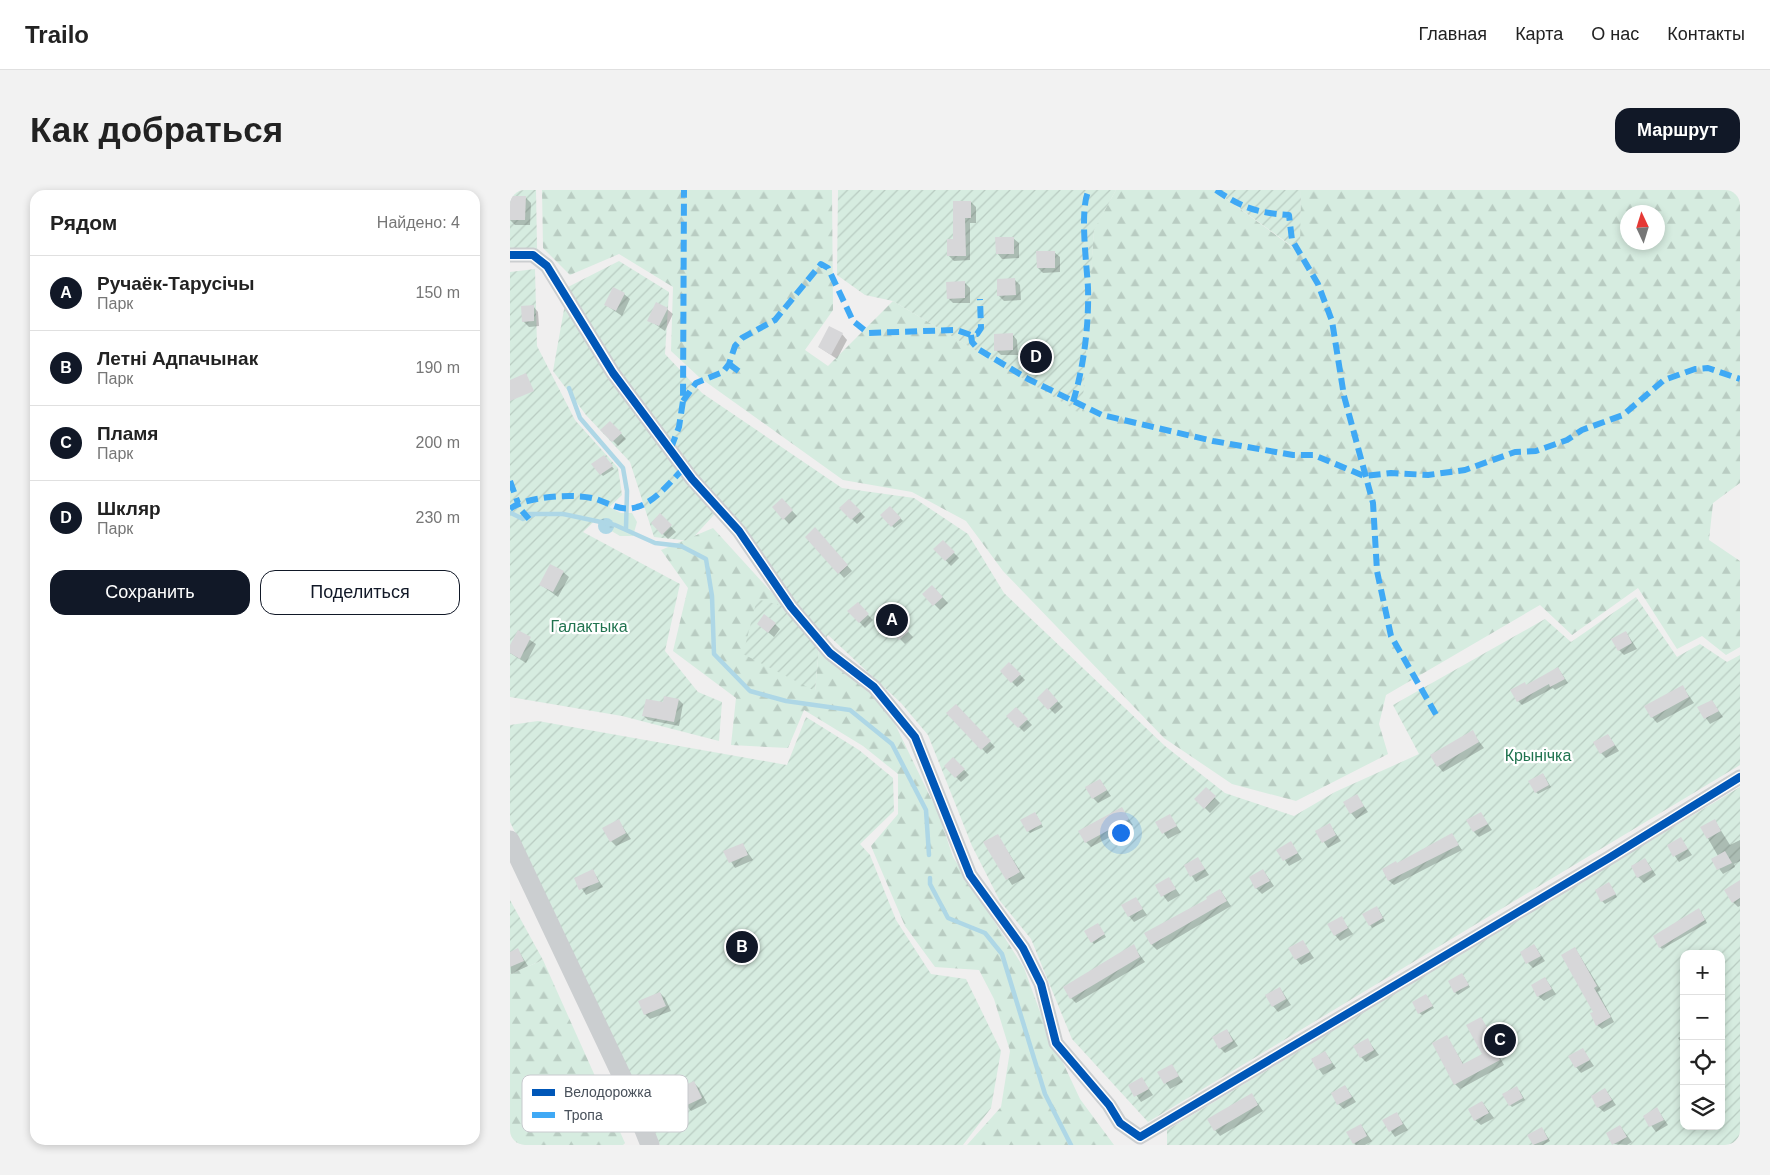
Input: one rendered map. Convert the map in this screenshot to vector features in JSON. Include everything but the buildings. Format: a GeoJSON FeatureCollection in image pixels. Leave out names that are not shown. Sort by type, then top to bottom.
{"type":"FeatureCollection","features":[{"type":"Feature","properties":{"kind":"street"},"geometry":{"type":"LineString","coordinates":[[510,255],[533,255],[547,266],[613,373],[692,479],[738,531],[790,607],[830,653],[874,687],[915,737],[970,875],[1023,948],[1041,984],[1056,1043],[1108,1105],[1120,1123],[1140,1138],[1609,858],[1740,777]]}},
{"type":"Feature","properties":{"kind":"street"},"geometry":{"type":"LineString","coordinates":[[510,840],[621,1075]]}},
{"type":"Feature","properties":{"kind":"street"},"geometry":{"type":"LineString","coordinates":[[645,1132],[650,1145]]}},
{"type":"Feature","properties":{"kind":"green space"},"geometry":{"type":"Polygon","coordinates":[[[510,190],[536,190],[537,249],[510,249],[510,190]]]}},
{"type":"Feature","properties":{"kind":"green space"},"geometry":{"type":"Polygon","coordinates":[[[542,190],[832,190],[833,310],[805,350],[828,366],[893,301],[1081,413],[1094,229],[1116,190],[1214,190],[1299,252],[1301,190],[1740,190],[1740,483],[1713,503],[1709,540],[1740,561],[1740,647],[1726,655],[1702,636],[1677,649],[1638,588],[1572,635],[1540,605],[1386,695],[1379,724],[1388,754],[1296,801],[1232,784],[1164,738],[1003,571],[966,521],[912,492],[843,480],[699,377],[671,351],[673,287],[619,254],[570,275],[543,248],[542,190]]]}},
{"type":"Feature","properties":{"kind":"green space"},"geometry":{"type":"Polygon","coordinates":[[[838,190],[1116,190],[1094,230],[1082,414],[893,301],[865,295],[837,275],[838,190]]]}},
{"type":"Feature","properties":{"kind":"green space"},"geometry":{"type":"Polygon","coordinates":[[[1214,190],[1301,190],[1300,252],[1214,190]]]}},
{"type":"Feature","properties":{"kind":"green space","name":"Крынічка"},"geometry":{"type":"Polygon","coordinates":[[[619,261],[669,292],[665,354],[702,393],[842,488],[914,498],[968,534],[1004,593],[1165,746],[1225,793],[1294,816],[1335,792],[1419,754],[1393,705],[1545,619],[1571,642],[1636,597],[1677,657],[1700,644],[1727,662],[1740,655],[1740,765],[1148,1122],[1072,1039],[1031,939],[1000,901],[972,846],[928,735],[901,703],[828,635],[819,648],[815,691],[743,654],[757,599],[783,606],[723,505],[690,541],[654,537],[630,462],[586,415],[553,371],[568,287],[619,261]]]}},
{"type":"Feature","properties":{"kind":"green space","name":"Галактыка"},"geometry":{"type":"Polygon","coordinates":[[[535,269],[537,346],[575,420],[618,468],[622,495],[583,532],[680,584],[665,651],[698,692],[722,702],[719,741],[622,716],[510,697],[510,272],[535,269]]]}},
{"type":"Feature","properties":{"kind":"green space"},"geometry":{"type":"Polygon","coordinates":[[[510,504],[607,506],[621,513],[632,513],[637,522],[633,536],[620,536],[596,522],[577,521],[510,504]]]}},
{"type":"Feature","properties":{"kind":"green space"},"geometry":{"type":"Polygon","coordinates":[[[713,528],[784,606],[815,691],[819,648],[872,695],[895,724],[939,815],[953,857],[1024,968],[1043,1020],[1080,1099],[1114,1145],[967,1145],[1001,1107],[1010,1051],[994,999],[979,970],[935,967],[905,926],[871,846],[898,814],[898,774],[863,746],[804,710],[788,748],[731,745],[736,698],[673,651],[688,588],[661,550],[713,528]]]}},
{"type":"Feature","properties":{"kind":"green space"},"geometry":{"type":"Polygon","coordinates":[[[806,717],[859,750],[893,778],[894,811],[860,844],[870,855],[896,920],[931,974],[966,979],[1001,1051],[991,1108],[963,1145],[660,1145],[654,1132],[688,1132],[688,1075],[628,1075],[557,918],[510,822],[510,725],[538,721],[787,765],[806,717]]]}},
{"type":"Feature","properties":{"kind":"green space"},"geometry":{"type":"Polygon","coordinates":[[[1740,787],[1740,1145],[1167,1145],[1167,1130],[1740,787]]]}},
{"type":"Feature","properties":{"kind":"green space"},"geometry":{"type":"Polygon","coordinates":[[[510,900],[543,960],[510,974],[510,900]]]}},
{"type":"Feature","properties":{"kind":"green space"},"geometry":{"type":"Polygon","coordinates":[[[543,960],[595,1075],[522,1075],[522,1132],[620,1132],[625,1143],[623,1145],[510,1145],[510,974],[543,960]]]}},
{"type":"Feature","properties":{"kind":"water"},"geometry":{"type":"Polygon","coordinates":[[[603,518],[609,518],[614,523],[612,532],[603,534],[598,529],[598,523],[603,518]]]}},
{"type":"Feature","properties":{"kind":"waterway"},"geometry":{"type":"LineString","coordinates":[[569,388],[580,418],[623,468],[627,491],[626,528]]}},
{"type":"Feature","properties":{"kind":"waterway"},"geometry":{"type":"LineString","coordinates":[[511,513],[523,519],[533,515]]}},
{"type":"Feature","properties":{"kind":"waterway"},"geometry":{"type":"LineString","coordinates":[[527,514],[563,514],[615,525],[655,543],[681,546],[706,559],[712,596],[714,654],[750,691],[786,701],[850,710],[892,744],[926,810],[929,855]]}},
{"type":"Feature","properties":{"kind":"waterway"},"geometry":{"type":"LineString","coordinates":[[930,878],[930,884],[948,918],[985,933],[1002,954],[1045,1094],[1071,1145]]}},
{"type":"Feature","properties":{"kind":"marked path"},"geometry":{"type":"LineString","coordinates":[[671,448],[679,427],[683,401],[684,190]]}},
{"type":"Feature","properties":{"kind":"marked path"},"geometry":{"type":"LineString","coordinates":[[1073,402],[1083,360],[1087,331],[1088,288],[1084,210],[1089,190]]}},
{"type":"Feature","properties":{"kind":"marked path"},"geometry":{"type":"LineString","coordinates":[[1216,190],[1242,205],[1268,213],[1289,215],[1292,240],[1318,284],[1332,321],[1344,396],[1373,503],[1377,571],[1391,636],[1438,718]]}},
{"type":"Feature","properties":{"kind":"marked path"},"geometry":{"type":"LineString","coordinates":[[683,401],[696,383],[723,372],[729,364],[735,346],[742,338],[775,320],[821,264],[828,268],[853,321],[868,333],[956,330],[971,335],[977,334],[981,328],[980,299]]}},
{"type":"Feature","properties":{"kind":"marked path"},"geometry":{"type":"LineString","coordinates":[[971,335],[972,342],[978,349],[1028,379],[1102,415],[1213,441],[1293,455],[1314,455],[1364,476],[1391,473],[1428,475],[1465,470],[1515,452],[1536,451],[1567,440],[1582,430],[1623,415],[1664,380],[1695,369],[1708,368],[1740,379]]}},
{"type":"Feature","properties":{"kind":"marked path"},"geometry":{"type":"LineString","coordinates":[[729,364],[741,373]]}},
{"type":"Feature","properties":{"kind":"marked path"},"geometry":{"type":"LineString","coordinates":[[510,509],[528,501],[565,496],[588,497],[626,509],[637,507],[650,501],[684,468]]}},
{"type":"Feature","properties":{"kind":"marked path"},"geometry":{"type":"LineString","coordinates":[[510,481],[518,503]]}},
{"type":"Feature","properties":{"kind":"marked path"},"geometry":{"type":"LineString","coordinates":[[522,511],[529,519]]}},
{"type":"Feature","properties":{"kind":"cycle path"},"geometry":{"type":"LineString","coordinates":[[510,255],[533,255],[547,266],[613,373],[692,479],[739,531],[791,607],[830,653],[874,687],[915,737],[970,875],[1023,948],[1041,984],[1056,1043],[1109,1105],[1120,1123],[1140,1137],[1609,858],[1740,777]]}},
{"type":"Feature","properties":{"kind":"place","name":"Шкляр"},"geometry":{"type":"Point","coordinates":[1036,357]}},
{"type":"Feature","properties":{"kind":"place","name":"Ручаёк-Тарусічы"},"geometry":{"type":"Point","coordinates":[892,620]}},
{"type":"Feature","properties":{"kind":"place","name":"Летні Адпачынак"},"geometry":{"type":"Point","coordinates":[742,947]}},
{"type":"Feature","properties":{"kind":"place","name":"Пламя"},"geometry":{"type":"Point","coordinates":[1500,1040]}}]}
